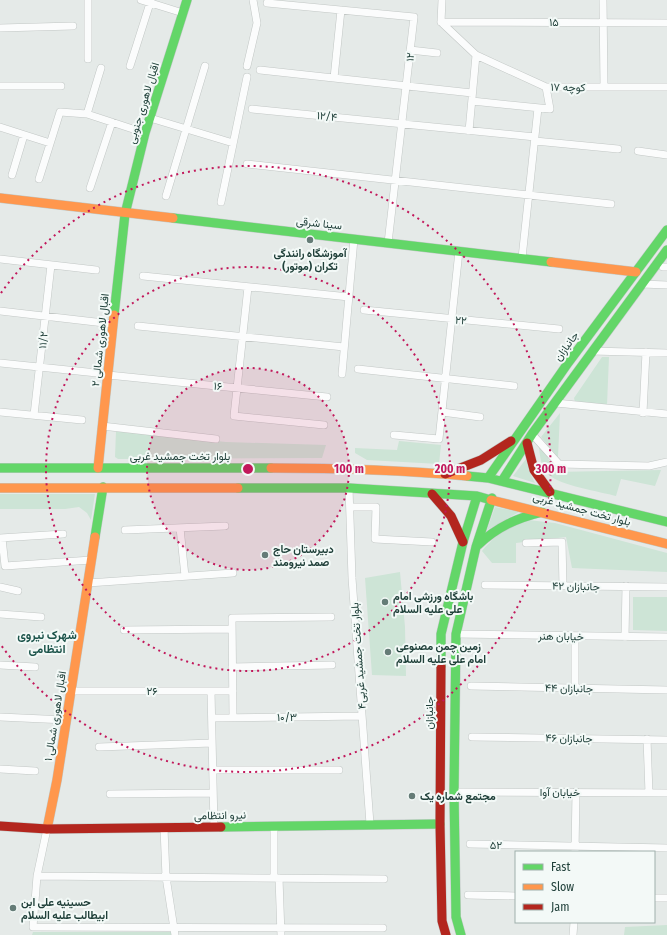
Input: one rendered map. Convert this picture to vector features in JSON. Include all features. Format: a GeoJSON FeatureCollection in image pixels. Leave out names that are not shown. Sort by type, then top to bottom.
{"type":"FeatureCollection","features":[{"type":"Feature","properties":{"kind":"main road","name":"اقبال لاهوری جنوبی"},"geometry":{"type":"LineString","coordinates":[[125,214],[145,133],[187,0]]}},
{"type":"Feature","properties":{"kind":"main road","name":"سینا شرقی"},"geometry":{"type":"LineString","coordinates":[[0,198],[125,214],[636,272]]}},
{"type":"Feature","properties":{"kind":"main road","name":"اقبال لاهوری شمالی ۲"},"geometry":{"type":"LineString","coordinates":[[98,468],[125,214]]}},
{"type":"Feature","properties":{"kind":"main road","name":"جانبازان"},"geometry":{"type":"LineString","coordinates":[[446,935],[442,920],[440,824],[441,634],[463,542],[477,496],[568,363],[667,230]]}},
{"type":"Feature","properties":{"kind":"main road"},"geometry":{"type":"LineString","coordinates":[[461,935],[456,918],[454,792],[456,634],[476,546],[492,498],[532,434],[667,250]]}},
{"type":"Feature","properties":{"kind":"main road"},"geometry":{"type":"LineString","coordinates":[[568,363],[579,370]]}},
{"type":"Feature","properties":{"kind":"main road"},"geometry":{"type":"LineString","coordinates":[[445,474],[481,460],[515,439]]}},
{"type":"Feature","properties":{"kind":"main road"},"geometry":{"type":"LineString","coordinates":[[527,443],[533,469],[539,481],[550,492]]}},
{"type":"Feature","properties":{"kind":"main road","name":"بلوار تخت جمشید غربی"},"geometry":{"type":"LineString","coordinates":[[0,468],[352,468],[445,474],[488,478],[502,481],[667,522]]}},
{"type":"Feature","properties":{"kind":"main road"},"geometry":{"type":"LineString","coordinates":[[200,468],[201,487]]}},
{"type":"Feature","properties":{"kind":"main road","name":"اقبال لاهوری شمالی ۱"},"geometry":{"type":"LineString","coordinates":[[47,829],[71,691],[103,487]]}},
{"type":"Feature","properties":{"kind":"main road"},"geometry":{"type":"LineString","coordinates":[[0,488],[349,488],[477,496]]}},
{"type":"Feature","properties":{"kind":"main road"},"geometry":{"type":"LineString","coordinates":[[432,494],[446,506],[454,517],[463,542]]}},
{"type":"Feature","properties":{"kind":"main road","name":"بلوار تخت جمشید غربی"},"geometry":{"type":"LineString","coordinates":[[477,496],[492,498],[667,544]]}},
{"type":"Feature","properties":{"kind":"main road"},"geometry":{"type":"LineString","coordinates":[[476,546],[487,535],[502,525],[517,518],[544,512]]}},
{"type":"Feature","properties":{"kind":"main road"},"geometry":{"type":"LineString","coordinates":[[441,710],[455,710]]}},
{"type":"Feature","properties":{"kind":"main road","name":"نیرو انتظامی"},"geometry":{"type":"LineString","coordinates":[[0,826],[47,829],[440,824]]}},
{"type":"Feature","properties":{"kind":"main road"},"geometry":{"type":"LineString","coordinates":[[437,935],[442,920]]}},
{"type":"Feature","properties":{"kind":"street"},"geometry":{"type":"LineString","coordinates":[[88,0],[88,59]]}},
{"type":"Feature","properties":{"kind":"street"},"geometry":{"type":"LineString","coordinates":[[141,0],[151,1],[183,13]]}},
{"type":"Feature","properties":{"kind":"street"},"geometry":{"type":"LineString","coordinates":[[247,66],[256,23],[253,0]]}},
{"type":"Feature","properties":{"kind":"street"},"geometry":{"type":"LineString","coordinates":[[441,22],[442,0]]}},
{"type":"Feature","properties":{"kind":"street"},"geometry":{"type":"LineString","coordinates":[[602,0],[604,87]]}},
{"type":"Feature","properties":{"kind":"street"},"geometry":{"type":"LineString","coordinates":[[130,66],[151,1]]}},
{"type":"Feature","properties":{"kind":"street","name":"۱۲"},"geometry":{"type":"LineString","coordinates":[[267,3],[290,3],[341,10],[414,17],[388,243]]}},
{"type":"Feature","properties":{"kind":"street"},"geometry":{"type":"LineString","coordinates":[[334,78],[341,10]]}},
{"type":"Feature","properties":{"kind":"street","name":"۱۵"},"geometry":{"type":"LineString","coordinates":[[441,22],[667,23]]}},
{"type":"Feature","properties":{"kind":"street","name":"کوچه ۱۷"},"geometry":{"type":"LineString","coordinates":[[441,22],[476,55],[546,87],[667,87]]}},
{"type":"Feature","properties":{"kind":"street"},"geometry":{"type":"LineString","coordinates":[[0,28],[73,26]]}},
{"type":"Feature","properties":{"kind":"street"},"geometry":{"type":"LineString","coordinates":[[410,50],[437,53]]}},
{"type":"Feature","properties":{"kind":"street"},"geometry":{"type":"LineString","coordinates":[[469,131],[476,55]]}},
{"type":"Feature","properties":{"kind":"street"},"geometry":{"type":"LineString","coordinates":[[166,196],[205,66]]}},
{"type":"Feature","properties":{"kind":"street"},"geometry":{"type":"LineString","coordinates":[[86,114],[101,68]]}},
{"type":"Feature","properties":{"kind":"street"},"geometry":{"type":"LineString","coordinates":[[260,70],[472,93]]}},
{"type":"Feature","properties":{"kind":"street"},"geometry":{"type":"LineString","coordinates":[[221,202],[247,77]]}},
{"type":"Feature","properties":{"kind":"street"},"geometry":{"type":"LineString","coordinates":[[0,86],[61,86]]}},
{"type":"Feature","properties":{"kind":"street"},"geometry":{"type":"LineString","coordinates":[[472,101],[550,109],[546,87]]}},
{"type":"Feature","properties":{"kind":"street"},"geometry":{"type":"LineString","coordinates":[[522,258],[538,108]]}},
{"type":"Feature","properties":{"kind":"street","name":"۱۲/۴"},"geometry":{"type":"LineString","coordinates":[[252,109],[469,131],[618,149]]}},
{"type":"Feature","properties":{"kind":"street"},"geometry":{"type":"LineString","coordinates":[[39,179],[60,112],[86,114],[145,133]]}},
{"type":"Feature","properties":{"kind":"street"},"geometry":{"type":"LineString","coordinates":[[150,118],[233,143]]}},
{"type":"Feature","properties":{"kind":"street"},"geometry":{"type":"LineString","coordinates":[[90,188],[112,122]]}},
{"type":"Feature","properties":{"kind":"street"},"geometry":{"type":"LineString","coordinates":[[0,127],[50,143]]}},
{"type":"Feature","properties":{"kind":"street"},"geometry":{"type":"LineString","coordinates":[[12,175],[24,135]]}},
{"type":"Feature","properties":{"kind":"street"},"geometry":{"type":"LineString","coordinates":[[638,151],[667,155]]}},
{"type":"Feature","properties":{"kind":"street"},"geometry":{"type":"LineString","coordinates":[[247,164],[611,204]]}},
{"type":"Feature","properties":{"kind":"street"},"geometry":{"type":"LineString","coordinates":[[342,374],[354,239]]}},
{"type":"Feature","properties":{"kind":"street"},"geometry":{"type":"LineString","coordinates":[[394,435],[439,439],[459,251]]}},
{"type":"Feature","properties":{"kind":"street"},"geometry":{"type":"LineString","coordinates":[[0,259],[96,270]]}},
{"type":"Feature","properties":{"kind":"street","name":"۱۱/۲"},"geometry":{"type":"LineString","coordinates":[[34,415],[51,265]]}},
{"type":"Feature","properties":{"kind":"street"},"geometry":{"type":"LineString","coordinates":[[143,276],[349,297]]}},
{"type":"Feature","properties":{"kind":"street"},"geometry":{"type":"LineString","coordinates":[[642,284],[667,285]]}},
{"type":"Feature","properties":{"kind":"street"},"geometry":{"type":"LineString","coordinates":[[248,287],[234,416],[324,425]]}},
{"type":"Feature","properties":{"kind":"street","name":"۲۲"},"geometry":{"type":"LineString","coordinates":[[364,310],[559,330]]}},
{"type":"Feature","properties":{"kind":"street"},"geometry":{"type":"LineString","coordinates":[[0,311],[113,324]]}},
{"type":"Feature","properties":{"kind":"street"},"geometry":{"type":"LineString","coordinates":[[138,326],[344,347]]}},
{"type":"Feature","properties":{"kind":"street"},"geometry":{"type":"LineString","coordinates":[[592,351],[667,353]]}},
{"type":"Feature","properties":{"kind":"street"},"geometry":{"type":"LineString","coordinates":[[643,413],[646,352]]}},
{"type":"Feature","properties":{"kind":"street"},"geometry":{"type":"LineString","coordinates":[[0,363],[97,373]]}},
{"type":"Feature","properties":{"kind":"street"},"geometry":{"type":"LineString","coordinates":[[358,370],[514,386]]}},
{"type":"Feature","properties":{"kind":"street","name":"۱۶"},"geometry":{"type":"LineString","coordinates":[[108,375],[328,397]]}},
{"type":"Feature","properties":{"kind":"street"},"geometry":{"type":"LineString","coordinates":[[556,403],[643,413],[667,414]]}},
{"type":"Feature","properties":{"kind":"street"},"geometry":{"type":"LineString","coordinates":[[0,412],[82,420]]}},
{"type":"Feature","properties":{"kind":"street"},"geometry":{"type":"LineString","coordinates":[[442,412],[480,417]]}},
{"type":"Feature","properties":{"kind":"street"},"geometry":{"type":"LineString","coordinates":[[102,426],[216,439]]}},
{"type":"Feature","properties":{"kind":"street"},"geometry":{"type":"LineString","coordinates":[[532,434],[559,464],[649,466],[667,462]]}},
{"type":"Feature","properties":{"kind":"street","name":"بلوار تخت جمشید غربی۴"},"geometry":{"type":"LineString","coordinates":[[349,488],[352,578],[370,824]]}},
{"type":"Feature","properties":{"kind":"street"},"geometry":{"type":"LineString","coordinates":[[350,508],[376,507],[375,539],[432,542]]}},
{"type":"Feature","properties":{"kind":"street"},"geometry":{"type":"LineString","coordinates":[[125,530],[225,526]]}},
{"type":"Feature","properties":{"kind":"street"},"geometry":{"type":"LineString","coordinates":[[180,528],[185,576]]}},
{"type":"Feature","properties":{"kind":"street"},"geometry":{"type":"LineString","coordinates":[[63,534],[1,538],[5,566],[91,560]]}},
{"type":"Feature","properties":{"kind":"street"},"geometry":{"type":"LineString","coordinates":[[526,543],[562,542],[562,586]]}},
{"type":"Feature","properties":{"kind":"street"},"geometry":{"type":"LineString","coordinates":[[88,583],[233,573]]}},
{"type":"Feature","properties":{"kind":"street","name":"۴۲ جانبازان"},"geometry":{"type":"LineString","coordinates":[[485,584],[667,587]]}},
{"type":"Feature","properties":{"kind":"street"},"geometry":{"type":"LineString","coordinates":[[625,637],[626,586]]}},
{"type":"Feature","properties":{"kind":"street"},"geometry":{"type":"LineString","coordinates":[[0,587],[18,591]]}},
{"type":"Feature","properties":{"kind":"street"},"geometry":{"type":"LineString","coordinates":[[0,614],[41,617]]}},
{"type":"Feature","properties":{"kind":"street"},"geometry":{"type":"LineString","coordinates":[[233,718],[232,618],[331,617]]}},
{"type":"Feature","properties":{"kind":"street"},"geometry":{"type":"LineString","coordinates":[[124,630],[232,630]]}},
{"type":"Feature","properties":{"kind":"street","name":"خیابان هنر"},"geometry":{"type":"LineString","coordinates":[[456,634],[667,637]]}},
{"type":"Feature","properties":{"kind":"street"},"geometry":{"type":"LineString","coordinates":[[575,636],[575,688]]}},
{"type":"Feature","properties":{"kind":"street"},"geometry":{"type":"LineString","coordinates":[[0,665],[35,667]]}},
{"type":"Feature","properties":{"kind":"street"},"geometry":{"type":"LineString","coordinates":[[232,667],[332,665]]}},
{"type":"Feature","properties":{"kind":"street","name":"۴۴ جانبازان"},"geometry":{"type":"LineString","coordinates":[[471,686],[667,690]]}},
{"type":"Feature","properties":{"kind":"street","name":"۲۶"},"geometry":{"type":"LineString","coordinates":[[71,691],[233,691]]}},
{"type":"Feature","properties":{"kind":"street"},"geometry":{"type":"LineString","coordinates":[[212,691],[214,827]]}},
{"type":"Feature","properties":{"kind":"street","name":"۱۰/۳"},"geometry":{"type":"LineString","coordinates":[[212,718],[362,716]]}},
{"type":"Feature","properties":{"kind":"street"},"geometry":{"type":"LineString","coordinates":[[0,717],[66,720]]}},
{"type":"Feature","properties":{"kind":"street","name":"۴۶ جانبازان"},"geometry":{"type":"LineString","coordinates":[[472,737],[667,740]]}},
{"type":"Feature","properties":{"kind":"street"},"geometry":{"type":"LineString","coordinates":[[647,739],[649,793]]}},
{"type":"Feature","properties":{"kind":"street"},"geometry":{"type":"LineString","coordinates":[[99,747],[212,743]]}},
{"type":"Feature","properties":{"kind":"street"},"geometry":{"type":"LineString","coordinates":[[0,769],[35,771]]}},
{"type":"Feature","properties":{"kind":"street"},"geometry":{"type":"LineString","coordinates":[[213,770],[339,770]]}},
{"type":"Feature","properties":{"kind":"street","name":"خیابان آوا"},"geometry":{"type":"LineString","coordinates":[[454,792],[667,793]]}},
{"type":"Feature","properties":{"kind":"street"},"geometry":{"type":"LineString","coordinates":[[575,849],[576,792]]}},
{"type":"Feature","properties":{"kind":"street"},"geometry":{"type":"LineString","coordinates":[[110,794],[213,793]]}},
{"type":"Feature","properties":{"kind":"street"},"geometry":{"type":"LineString","coordinates":[[274,826],[281,932]]}},
{"type":"Feature","properties":{"kind":"street"},"geometry":{"type":"LineString","coordinates":[[164,828],[166,877],[174,931]]}},
{"type":"Feature","properties":{"kind":"street"},"geometry":{"type":"LineString","coordinates":[[47,829],[37,876],[33,927],[281,932],[383,928]]}},
{"type":"Feature","properties":{"kind":"street","name":"۵۲"},"geometry":{"type":"LineString","coordinates":[[470,844],[575,849],[667,848]]}},
{"type":"Feature","properties":{"kind":"street"},"geometry":{"type":"LineString","coordinates":[[37,876],[384,879]]}},
{"type":"Feature","properties":{"kind":"street"},"geometry":{"type":"LineString","coordinates":[[468,895],[515,896]]}},
{"type":"Feature","properties":{"kind":"street"},"geometry":{"type":"LineString","coordinates":[[655,898],[667,898]]}},
{"type":"Feature","properties":{"kind":"street"},"geometry":{"type":"LineString","coordinates":[[573,935],[574,923]]}},
{"type":"Feature","properties":{"kind":"green space"},"geometry":{"type":"Polygon","coordinates":[[[602,357],[609,357],[607,405],[575,402],[574,398],[602,357]]]}},
{"type":"Feature","properties":{"kind":"green space"},"geometry":{"type":"Polygon","coordinates":[[[560,413],[558,457],[541,437],[560,413]]]}},
{"type":"Feature","properties":{"kind":"green space"},"geometry":{"type":"Polygon","coordinates":[[[116,431],[226,442],[326,445],[322,458],[118,459],[115,457],[116,431]]]}},
{"type":"Feature","properties":{"kind":"green space"},"geometry":{"type":"Polygon","coordinates":[[[399,441],[441,445],[439,464],[367,460],[355,453],[355,448],[397,450],[399,441]]]}},
{"type":"Feature","properties":{"kind":"green space"},"geometry":{"type":"Polygon","coordinates":[[[539,447],[547,456],[554,472],[661,470],[655,486],[621,479],[616,496],[571,485],[554,479],[546,472],[543,466],[540,458],[539,447]]]}},
{"type":"Feature","properties":{"kind":"green space"},"geometry":{"type":"Polygon","coordinates":[[[526,459],[529,471],[535,483],[513,476],[526,459]]]}},
{"type":"Feature","properties":{"kind":"green space"},"geometry":{"type":"Polygon","coordinates":[[[0,494],[95,494],[91,520],[87,513],[79,507],[65,509],[0,509],[0,494]]]}},
{"type":"Feature","properties":{"kind":"green space"},"geometry":{"type":"Polygon","coordinates":[[[495,507],[519,512],[487,530],[495,507]]]}},
{"type":"Feature","properties":{"kind":"green space"},"geometry":{"type":"Polygon","coordinates":[[[528,520],[555,523],[667,553],[667,572],[572,568],[566,537],[516,543],[516,563],[492,563],[482,551],[492,540],[503,532],[528,520]]]}},
{"type":"Feature","properties":{"kind":"green space"},"geometry":{"type":"Polygon","coordinates":[[[400,572],[405,627],[406,676],[372,675],[365,578],[400,572]]]}},
{"type":"Feature","properties":{"kind":"green space"},"geometry":{"type":"Polygon","coordinates":[[[633,597],[667,597],[667,631],[633,630],[633,597]]]}},
{"type":"Feature","properties":{"kind":"green space"},"geometry":{"type":"Polygon","coordinates":[[[667,925],[667,935],[624,935],[625,927],[667,925]]]}},
{"type":"Feature","properties":{"kind":"green space"},"geometry":{"type":"Polygon","coordinates":[[[33,932],[173,932],[173,935],[32,935],[33,932]]]}},
{"type":"Feature","properties":{"kind":"traffic: fast"},"geometry":{"type":"LineString","coordinates":[[114,315],[125,214],[145,133],[187,0]]}},
{"type":"Feature","properties":{"kind":"traffic: fast"},"geometry":{"type":"LineString","coordinates":[[173,218],[551,262]]}},
{"type":"Feature","properties":{"kind":"traffic: fast"},"geometry":{"type":"LineString","coordinates":[[488,478],[568,363],[667,230]]}},
{"type":"Feature","properties":{"kind":"traffic: fast"},"geometry":{"type":"LineString","coordinates":[[502,481],[532,434],[667,250]]}},
{"type":"Feature","properties":{"kind":"traffic: fast"},"geometry":{"type":"LineString","coordinates":[[0,468],[271,468]]}},
{"type":"Feature","properties":{"kind":"traffic: fast"},"geometry":{"type":"LineString","coordinates":[[467,476],[488,478],[667,522]]}},
{"type":"Feature","properties":{"kind":"traffic: fast"},"geometry":{"type":"LineString","coordinates":[[95,537],[103,487]]}},
{"type":"Feature","properties":{"kind":"traffic: fast"},"geometry":{"type":"LineString","coordinates":[[238,488],[349,488],[477,496],[491,500]]}},
{"type":"Feature","properties":{"kind":"traffic: fast"},"geometry":{"type":"LineString","coordinates":[[441,666],[441,634],[463,542],[477,496]]}},
{"type":"Feature","properties":{"kind":"traffic: fast"},"geometry":{"type":"LineString","coordinates":[[461,935],[456,917],[454,792],[456,634],[476,547],[492,498]]}},
{"type":"Feature","properties":{"kind":"traffic: fast"},"geometry":{"type":"LineString","coordinates":[[478,545],[500,528],[524,517],[542,512]]}},
{"type":"Feature","properties":{"kind":"traffic: fast"},"geometry":{"type":"LineString","coordinates":[[221,827],[440,824]]}},
{"type":"Feature","properties":{"kind":"traffic: slow"},"geometry":{"type":"LineString","coordinates":[[0,198],[173,218]]}},
{"type":"Feature","properties":{"kind":"traffic: slow"},"geometry":{"type":"LineString","coordinates":[[551,262],[636,272]]}},
{"type":"Feature","properties":{"kind":"traffic: slow"},"geometry":{"type":"LineString","coordinates":[[98,468],[114,315]]}},
{"type":"Feature","properties":{"kind":"traffic: slow"},"geometry":{"type":"LineString","coordinates":[[271,468],[320,468],[418,472],[467,476]]}},
{"type":"Feature","properties":{"kind":"traffic: slow"},"geometry":{"type":"LineString","coordinates":[[0,488],[238,488]]}},
{"type":"Feature","properties":{"kind":"traffic: slow"},"geometry":{"type":"LineString","coordinates":[[491,500],[667,544]]}},
{"type":"Feature","properties":{"kind":"traffic: slow"},"geometry":{"type":"LineString","coordinates":[[47,829],[57,780],[95,537]]}},
{"type":"Feature","properties":{"kind":"traffic: jam"},"geometry":{"type":"LineString","coordinates":[[445,474],[481,460],[511,441]]}},
{"type":"Feature","properties":{"kind":"traffic: jam"},"geometry":{"type":"LineString","coordinates":[[527,443],[534,470],[550,492]]}},
{"type":"Feature","properties":{"kind":"traffic: jam"},"geometry":{"type":"LineString","coordinates":[[432,494],[451,516],[463,542]]}},
{"type":"Feature","properties":{"kind":"traffic: jam"},"geometry":{"type":"LineString","coordinates":[[441,666],[440,824],[442,921],[446,935]]}},
{"type":"Feature","properties":{"kind":"traffic: jam"},"geometry":{"type":"LineString","coordinates":[[0,826],[47,829],[221,827]]}},
{"type":"Feature","properties":{"kind":"place","name":"آموزشگاه رانندگی تکران (موتور)"},"geometry":{"type":"Point","coordinates":[310,240]}},
{"type":"Feature","properties":{"kind":"place","name":"دبیرستان حاج صمد نیرومند"},"geometry":{"type":"Point","coordinates":[265,555]}},
{"type":"Feature","properties":{"kind":"place","name":"باشگاه ورزشی امام علی علیه السلام"},"geometry":{"type":"Point","coordinates":[385,602]}},
{"type":"Feature","properties":{"kind":"place","name":"زمین چمن مصنوعی امام علی علیه السلام"},"geometry":{"type":"Point","coordinates":[388,652]}},
{"type":"Feature","properties":{"kind":"place","name":"مجتمع شماره یک"},"geometry":{"type":"Point","coordinates":[412,796]}},
{"type":"Feature","properties":{"kind":"place","name":"حسینیه علی ابن ابیطالب علیه السلام"},"geometry":{"type":"Point","coordinates":[13,908]}},
{"type":"Feature","properties":{"kind":"district","name":"شهرک نیروی انتظامی"},"geometry":{"type":"Point","coordinates":[47,642]}}]}
